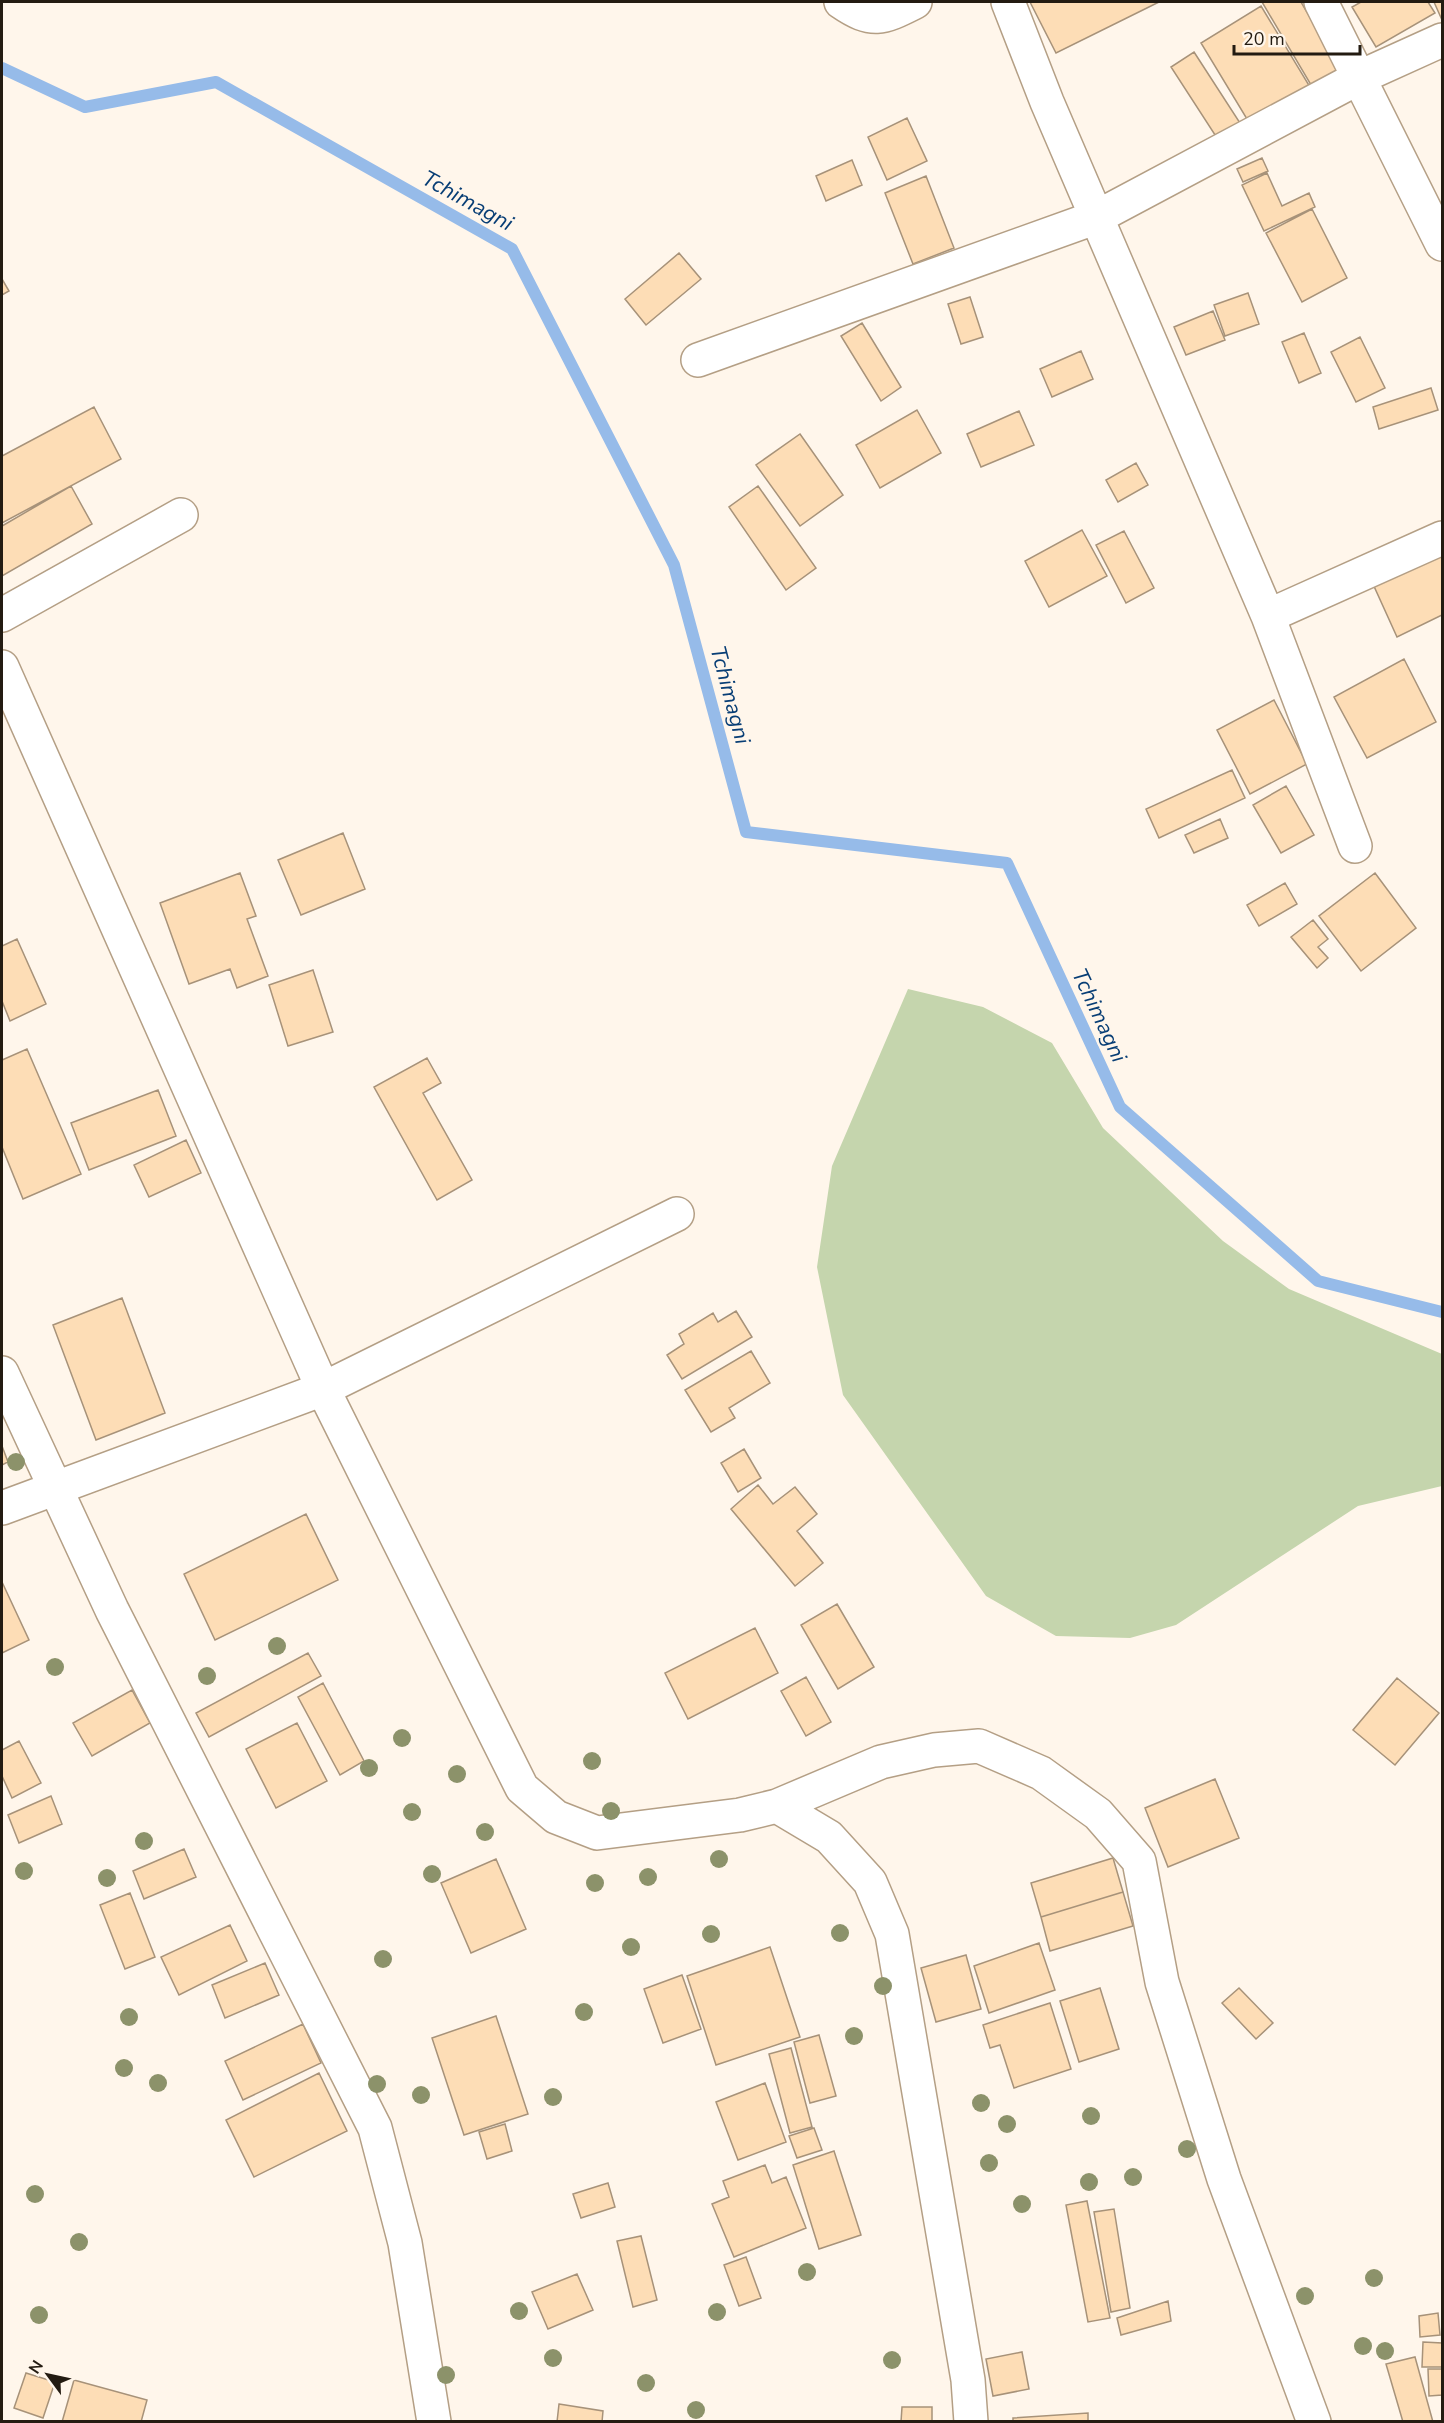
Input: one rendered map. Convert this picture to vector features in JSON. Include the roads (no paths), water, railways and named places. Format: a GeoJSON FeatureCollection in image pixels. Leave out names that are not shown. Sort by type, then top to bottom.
{"type":"FeatureCollection","features":[{"type":"Feature","properties":{"kind":"street"},"geometry":{"type":"LineString","coordinates":[[841,2],[860,15],[884,18],[915,2]]}},
{"type":"Feature","properties":{"kind":"street"},"geometry":{"type":"LineString","coordinates":[[1008,2],[1047,102],[1268,616],[1355,846]]}},
{"type":"Feature","properties":{"kind":"street"},"geometry":{"type":"LineString","coordinates":[[1321,2],[1443,244]]}},
{"type":"Feature","properties":{"kind":"street"},"geometry":{"type":"LineString","coordinates":[[698,360],[1097,217],[1358,78],[1443,39]]}},
{"type":"Feature","properties":{"kind":"street"},"geometry":{"type":"LineString","coordinates":[[2,615],[181,514]]}},
{"type":"Feature","properties":{"kind":"street"},"geometry":{"type":"LineString","coordinates":[[1268,616],[1443,538]]}},
{"type":"Feature","properties":{"kind":"street"},"geometry":{"type":"LineString","coordinates":[[2,667],[323,1389],[522,1788],[556,1817],[597,1833],[740,1815],[777,1806],[881,1762],[934,1750],[979,1746],[1050,1780],[1098,1815],[1139,1861],[1169,2003],[1224,2179],[1314,2421]]}},
{"type":"Feature","properties":{"kind":"street"},"geometry":{"type":"LineString","coordinates":[[2,1508],[323,1389],[677,1214]]}},
{"type":"Feature","properties":{"kind":"street"},"geometry":{"type":"LineString","coordinates":[[2,1373],[112,1610],[375,2128],[405,2243],[434,2421]]}},
{"type":"Feature","properties":{"kind":"street"},"geometry":{"type":"LineString","coordinates":[[777,1806],[829,1837],[870,1882],[892,1934],[968,2380],[971,2421]]}},
{"type":"Feature","properties":{"kind":"waterway","name":"Tchimagni"},"geometry":{"type":"LineString","coordinates":[[2,68],[85,107],[216,82],[512,249],[674,565],[746,832],[1007,863],[1120,1107],[1318,1281],[1442,1312]]}}]}
